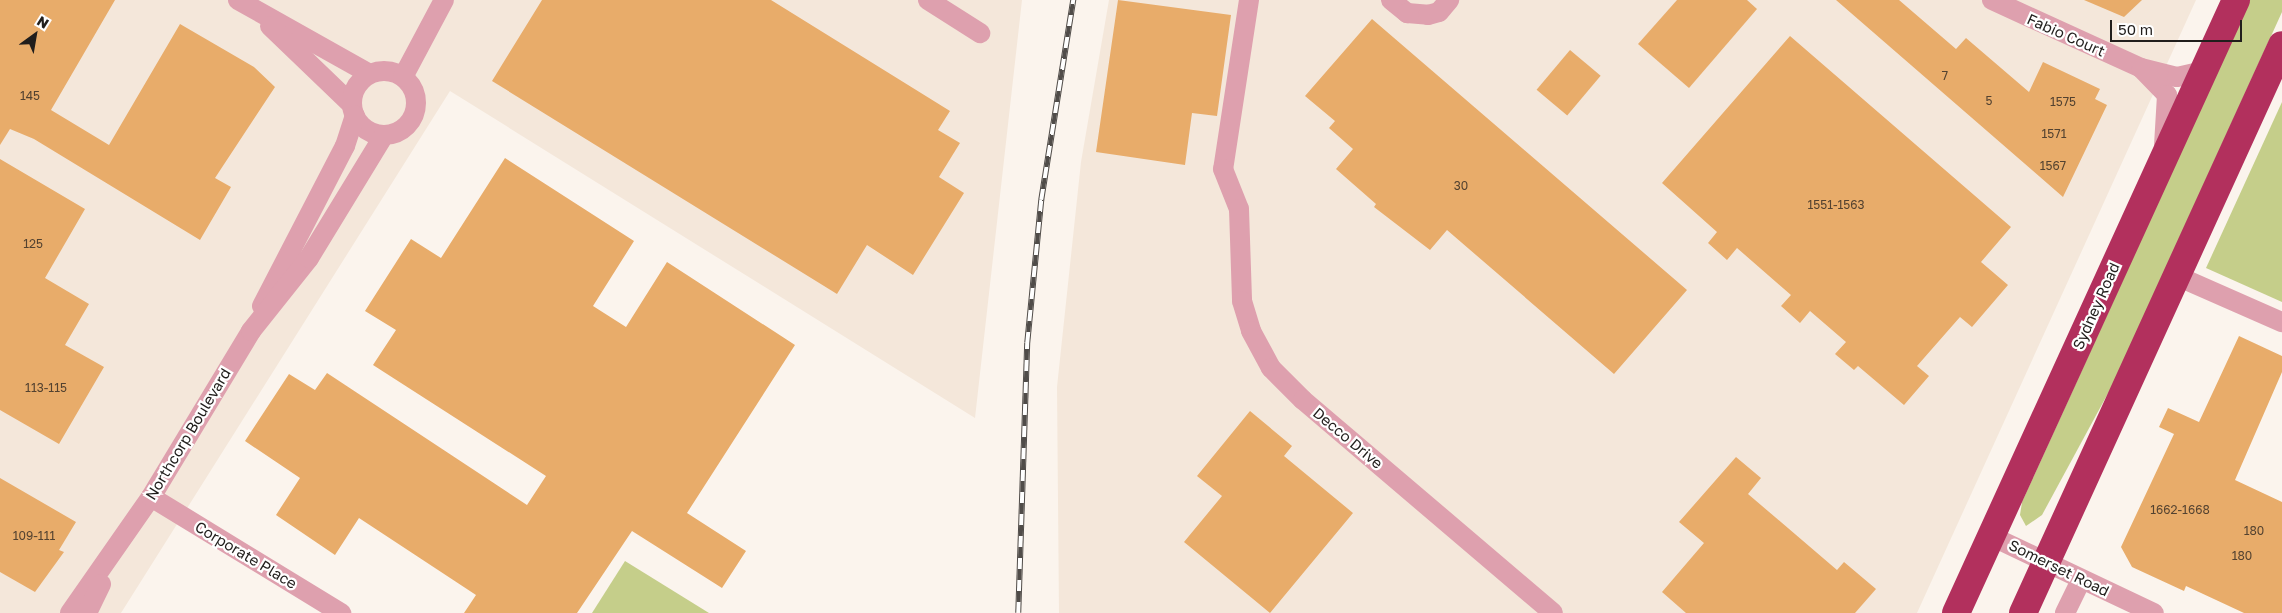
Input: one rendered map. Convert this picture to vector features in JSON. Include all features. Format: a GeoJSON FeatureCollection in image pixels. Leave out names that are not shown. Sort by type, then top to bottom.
{"type":"FeatureCollection","features":[{"type":"Feature","properties":{"kind":"highway","name":"Sydney Road"},"geometry":{"type":"LineString","coordinates":[[1956,613],[2236,0]]}},
{"type":"Feature","properties":{"kind":"highway"},"geometry":{"type":"LineString","coordinates":[[2026,611],[2045,563],[2282,45]]}},
{"type":"Feature","properties":{"kind":"street"},"geometry":{"type":"LineString","coordinates":[[403,77],[444,0]]}},
{"type":"Feature","properties":{"kind":"street"},"geometry":{"type":"LineString","coordinates":[[928,0],[980,33]]}},
{"type":"Feature","properties":{"kind":"street","name":"Decco Drive"},"geometry":{"type":"LineString","coordinates":[[1249,0],[1223,169],[1239,209],[1242,301],[1251,331],[1271,368],[1553,613]]}},
{"type":"Feature","properties":{"kind":"street"},"geometry":{"type":"LineString","coordinates":[[1391,0],[1407,13],[1428,14],[1439,12],[1449,0]]}},
{"type":"Feature","properties":{"kind":"street","name":"Fabio Court"},"geometry":{"type":"LineString","coordinates":[[1992,0],[2141,68],[2177,77],[2203,70]]}},
{"type":"Feature","properties":{"kind":"street"},"geometry":{"type":"LineString","coordinates":[[244,4],[370,74],[386,71],[403,77],[414,93],[414,112],[403,128],[384,135],[367,130],[353,110],[244,4]]}},
{"type":"Feature","properties":{"kind":"street","name":"Fabio Court"},"geometry":{"type":"LineString","coordinates":[[2141,68],[2167,95],[2162,160]]}},
{"type":"Feature","properties":{"kind":"street","name":"Northcorp Boulevard"},"geometry":{"type":"LineString","coordinates":[[252,331],[275,276],[345,146],[356,86],[370,74]]}},
{"type":"Feature","properties":{"kind":"street","name":"Northcorp Boulevard"},"geometry":{"type":"LineString","coordinates":[[70,613],[152,496],[252,331],[309,258],[384,135]]}},
{"type":"Feature","properties":{"kind":"street"},"geometry":{"type":"LineString","coordinates":[[2177,276],[2282,322]]}},
{"type":"Feature","properties":{"kind":"street","name":"Corporate Place"},"geometry":{"type":"LineString","coordinates":[[152,496],[341,613]]}},
{"type":"Feature","properties":{"kind":"street","name":"Somerset Road"},"geometry":{"type":"LineString","coordinates":[[1991,536],[2080,580],[2154,613]]}},
{"type":"Feature","properties":{"kind":"street","name":"Northcorp Boulevard"},"geometry":{"type":"LineString","coordinates":[[87,613],[123,537]]}},
{"type":"Feature","properties":{"kind":"street"},"geometry":{"type":"LineString","coordinates":[[2065,613],[2080,580]]}},
{"type":"Feature","properties":{"kind":"shaded area"},"geometry":{"type":"Polygon","coordinates":[[[0,0],[1022,0],[975,418],[450,91],[121,613],[0,613],[0,0]]]}},
{"type":"Feature","properties":{"kind":"shaded area"},"geometry":{"type":"Polygon","coordinates":[[[1109,0],[2196,0],[1917,613],[1059,613],[1057,387],[1081,162],[1109,0]]]}},
{"type":"Feature","properties":{"kind":"green space"},"geometry":{"type":"Polygon","coordinates":[[[2250,0],[2282,0],[2282,12],[2113,384],[2042,515],[2026,526],[2020,515],[2022,502],[2250,0]]]}},
{"type":"Feature","properties":{"kind":"green space"},"geometry":{"type":"Polygon","coordinates":[[[2282,102],[2282,302],[2206,268],[2282,102]]]}},
{"type":"Feature","properties":{"kind":"green space"},"geometry":{"type":"Polygon","coordinates":[[[625,561],[709,613],[592,613],[625,561]]]}},
{"type":"Feature","properties":{"kind":"building"},"geometry":{"type":"Polygon","coordinates":[[[0,0],[115,0],[51,110],[109,145],[180,24],[254,67],[275,87],[215,178],[231,187],[200,240],[34,139],[10,129],[0,145],[0,0]]]}},
{"type":"Feature","properties":{"kind":"building"},"geometry":{"type":"Polygon","coordinates":[[[542,0],[771,0],[950,111],[938,130],[960,143],[939,177],[964,193],[913,275],[867,245],[837,294],[492,81],[542,0]]]}},
{"type":"Feature","properties":{"kind":"building"},"geometry":{"type":"Polygon","coordinates":[[[1118,0],[1231,15],[1217,116],[1192,113],[1185,165],[1096,152],[1118,0]]]}},
{"type":"Feature","properties":{"kind":"building"},"geometry":{"type":"Polygon","coordinates":[[[1677,0],[1747,0],[1757,9],[1689,88],[1638,44],[1677,0]]]}},
{"type":"Feature","properties":{"kind":"building"},"geometry":{"type":"Polygon","coordinates":[[[1836,0],[1899,0],[1956,49],[1966,38],[2029,92],[2043,62],[2100,89],[2095,99],[2107,105],[2063,197],[1836,0]]]}},
{"type":"Feature","properties":{"kind":"building"},"geometry":{"type":"Polygon","coordinates":[[[2084,0],[2142,0],[2124,17],[2084,0]]]}},
{"type":"Feature","properties":{"kind":"building"},"geometry":{"type":"Polygon","coordinates":[[[1372,19],[1687,290],[1614,374],[1447,230],[1430,250],[1374,207],[1376,204],[1336,169],[1353,149],[1329,128],[1335,121],[1305,96],[1372,19]]]}},
{"type":"Feature","properties":{"kind":"building"},"geometry":{"type":"Polygon","coordinates":[[[1790,36],[2011,227],[1981,262],[2008,285],[1972,327],[1960,317],[1917,366],[1929,376],[1904,405],[1858,366],[1854,370],[1835,354],[1846,342],[1810,311],[1800,323],[1781,306],[1791,295],[1737,248],[1727,260],[1708,243],[1717,232],[1662,183],[1790,36]]]}},
{"type":"Feature","properties":{"kind":"building"},"geometry":{"type":"Polygon","coordinates":[[[1570,50],[1601,76],[1567,116],[1537,90],[1570,50]]]}},
{"type":"Feature","properties":{"kind":"building"},"geometry":{"type":"Polygon","coordinates":[[[505,158],[634,241],[593,306],[626,327],[667,262],[795,345],[687,513],[746,551],[722,588],[632,531],[577,613],[464,613],[476,595],[359,518],[335,555],[276,515],[300,478],[245,441],[289,374],[315,390],[327,373],[527,505],[546,476],[373,365],[396,330],[365,311],[411,239],[441,258],[505,158]]]}},
{"type":"Feature","properties":{"kind":"building"},"geometry":{"type":"Polygon","coordinates":[[[0,159],[85,209],[45,278],[89,304],[65,345],[104,367],[59,444],[0,410],[0,159]]]}},
{"type":"Feature","properties":{"kind":"building"},"geometry":{"type":"Polygon","coordinates":[[[2239,336],[2282,356],[2282,372],[2235,480],[2282,502],[2282,613],[2244,613],[2186,586],[2184,591],[2132,567],[2121,547],[2174,434],[2159,427],[2168,408],[2199,422],[2239,336]]]}},
{"type":"Feature","properties":{"kind":"building"},"geometry":{"type":"Polygon","coordinates":[[[1250,411],[1292,446],[1284,456],[1353,513],[1270,613],[1184,542],[1222,496],[1197,476],[1250,411]]]}},
{"type":"Feature","properties":{"kind":"building"},"geometry":{"type":"Polygon","coordinates":[[[1736,457],[1761,478],[1748,494],[1837,570],[1844,562],[1876,589],[1855,613],[1686,613],[1662,592],[1704,543],[1679,522],[1736,457]]]}},
{"type":"Feature","properties":{"kind":"building"},"geometry":{"type":"Polygon","coordinates":[[[0,478],[76,522],[59,550],[64,552],[35,592],[0,572],[0,478]]]}},
{"type":"Feature","properties":{"kind":"railway"},"geometry":{"type":"LineString","coordinates":[[1018,613],[1027,343],[1041,200],[1073,0]]}}]}
